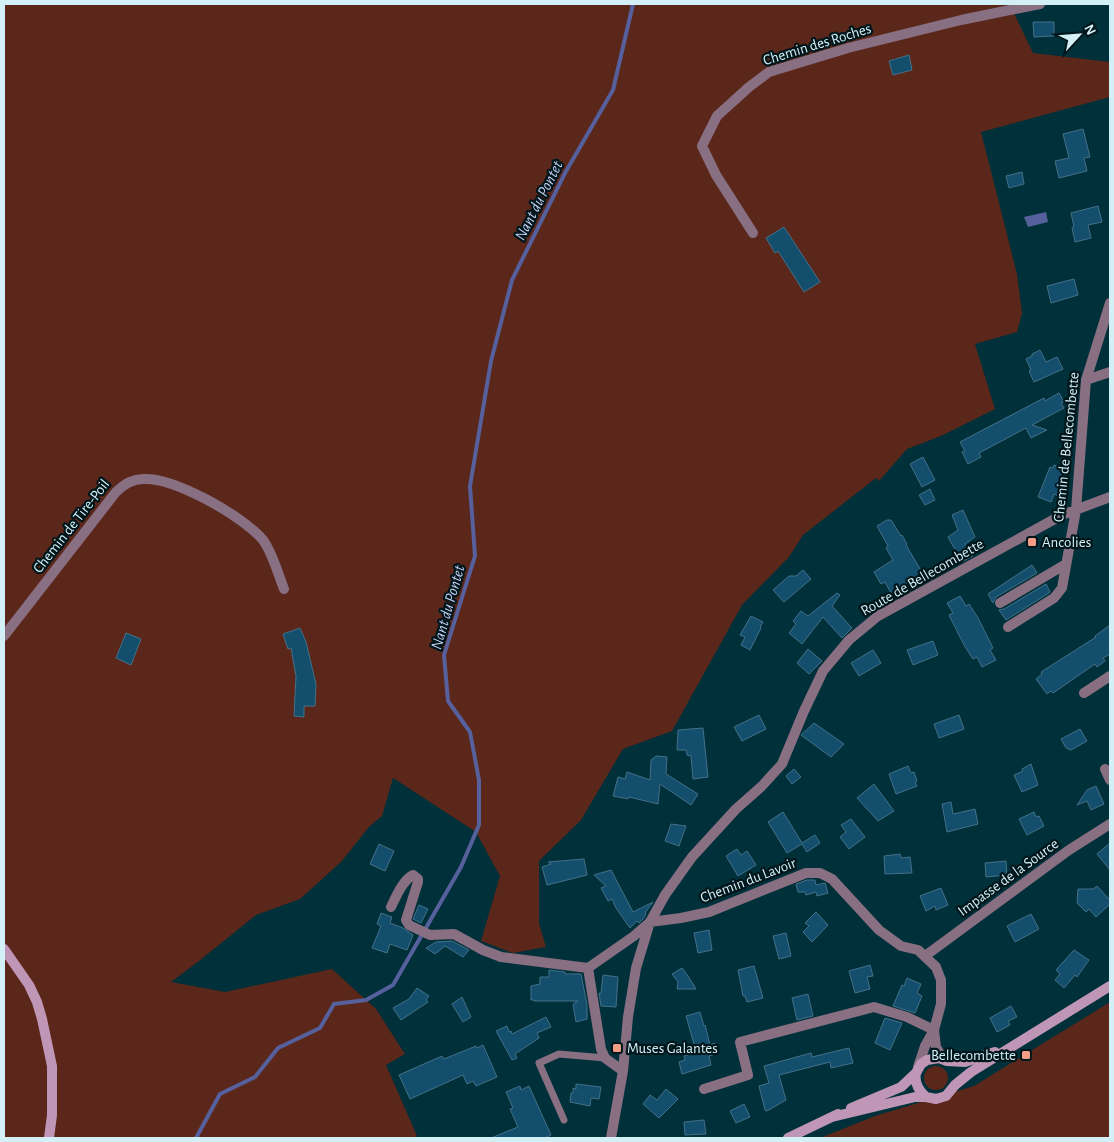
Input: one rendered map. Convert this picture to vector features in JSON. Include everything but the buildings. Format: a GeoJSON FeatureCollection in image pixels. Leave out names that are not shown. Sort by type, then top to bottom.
{"type":"FeatureCollection","features":[{"type":"Feature","properties":{"kind":"main road"},"geometry":{"type":"LineString","coordinates":[[4,949],[29,985],[42,1019],[52,1066],[52,1107],[49,1138]]}},
{"type":"Feature","properties":{"kind":"main road"},"geometry":{"type":"LineString","coordinates":[[832,1116],[897,1100],[926,1097],[936,1099],[946,1096],[964,1077],[1110,986]]}},
{"type":"Feature","properties":{"kind":"main road"},"geometry":{"type":"LineString","coordinates":[[788,1138],[832,1116],[901,1087],[924,1062],[931,1058],[965,1062],[1010,1047]]}},
{"type":"Feature","properties":{"kind":"main road"},"geometry":{"type":"LineString","coordinates":[[945,1060],[951,1065],[956,1074],[955,1085]]}},
{"type":"Feature","properties":{"kind":"main road"},"geometry":{"type":"LineString","coordinates":[[917,1070],[915,1078],[918,1089],[926,1097]]}},
{"type":"Feature","properties":{"kind":"street","name":"Chemin des Roches"},"geometry":{"type":"LineString","coordinates":[[753,233],[716,175],[702,146],[717,116],[749,87],[769,72],[848,48],[961,20],[1040,4]]}},
{"type":"Feature","properties":{"kind":"street","name":"Chemin de Bellecombette"},"geometry":{"type":"LineString","coordinates":[[1008,627],[1054,598],[1062,588],[1076,510],[1086,380],[1110,303]]}},
{"type":"Feature","properties":{"kind":"street"},"geometry":{"type":"LineString","coordinates":[[1086,380],[1110,372]]}},
{"type":"Feature","properties":{"kind":"street","name":"Chemin de Tire-Poil"},"geometry":{"type":"LineString","coordinates":[[4,636],[116,492],[124,484],[142,479],[170,483],[213,503],[243,521],[264,541],[284,589]]}},
{"type":"Feature","properties":{"kind":"street","name":"Route de Bellecombette"},"geometry":{"type":"LineString","coordinates":[[611,1138],[623,1071],[628,1017],[636,968],[650,922],[665,895],[692,857],[736,809],[762,786],[782,764],[823,671],[849,640],[878,616],[1062,515],[1110,496]]}},
{"type":"Feature","properties":{"kind":"street"},"geometry":{"type":"LineString","coordinates":[[1000,603],[1066,564]]}},
{"type":"Feature","properties":{"kind":"street"},"geometry":{"type":"LineString","coordinates":[[1084,692],[1110,676]]}},
{"type":"Feature","properties":{"kind":"street"},"geometry":{"type":"LineString","coordinates":[[1105,769],[1110,780]]}},
{"type":"Feature","properties":{"kind":"street","name":"Impasse de la Source"},"geometry":{"type":"LineString","coordinates":[[924,956],[1070,850],[1110,824]]}},
{"type":"Feature","properties":{"kind":"street","name":"Chemin du Lavoir"},"geometry":{"type":"LineString","coordinates":[[650,922],[709,912],[806,873],[820,873],[832,879],[879,930],[901,946],[918,950],[936,967],[941,980],[941,1004],[934,1030],[925,1046],[917,1070]]}},
{"type":"Feature","properties":{"kind":"street"},"geometry":{"type":"LineString","coordinates":[[391,907],[400,889],[410,877],[416,876],[418,882],[406,920],[409,925],[430,935],[454,934],[483,950],[501,957],[588,968],[600,1049],[605,1058],[623,1071]]}},
{"type":"Feature","properties":{"kind":"street","name":"Route de Bellecombette"},"geometry":{"type":"LineString","coordinates":[[588,968],[634,936],[650,922]]}},
{"type":"Feature","properties":{"kind":"street"},"geometry":{"type":"LineString","coordinates":[[704,1089],[748,1076],[740,1042],[874,1007],[906,1017],[934,1030]]}},
{"type":"Feature","properties":{"kind":"street","name":"Chemin du Lavoir"},"geometry":{"type":"LineString","coordinates":[[934,1030],[936,1047],[945,1060]]}},
{"type":"Feature","properties":{"kind":"lane"},"geometry":{"type":"LineString","coordinates":[[564,1120],[539,1063],[559,1054],[605,1058]]}},
{"type":"Feature","properties":{"kind":"shaded area"},"geometry":{"type":"Polygon","coordinates":[[[4,4],[1020,4],[1010,5],[1033,53],[1110,62],[1110,97],[981,132],[1017,274],[1022,313],[1017,332],[975,344],[995,409],[941,436],[907,449],[879,481],[876,478],[803,535],[789,557],[742,605],[672,731],[623,749],[581,820],[539,861],[539,923],[546,947],[513,953],[481,941],[500,876],[476,832],[393,778],[382,816],[369,827],[341,862],[300,899],[256,915],[171,982],[225,992],[332,969],[376,1009],[405,1054],[386,1065],[417,1136],[413,1138],[4,1138],[4,4]]]}},
{"type":"Feature","properties":{"kind":"shaded area"},"geometry":{"type":"Polygon","coordinates":[[[1110,1002],[1110,1138],[820,1138],[875,1116],[974,1086],[1110,1002]]]}},
{"type":"Feature","properties":{"kind":"shaded area"},"geometry":{"type":"Polygon","coordinates":[[[936,1066],[941,1067],[947,1073],[947,1083],[941,1089],[936,1090],[931,1089],[925,1083],[924,1078],[925,1073],[931,1067],[936,1066]]]}},
{"type":"Feature","properties":{"kind":"water"},"geometry":{"type":"Polygon","coordinates":[[[1046,212],[1048,222],[1028,227],[1024,217],[1046,212]]]}},
{"type":"Feature","properties":{"kind":"waterway","name":"Nant du Pontet"},"geometry":{"type":"LineString","coordinates":[[196,1138],[220,1094],[255,1077],[278,1048],[320,1028],[334,1004],[366,1000],[393,985],[461,867],[479,825],[479,780],[470,732],[448,701],[444,655],[475,556],[470,486],[491,361],[512,280],[565,173],[613,90],[633,4]]}},
{"type":"Feature","properties":{"kind":"place","name":"Ancolies"},"geometry":{"type":"Point","coordinates":[1032,542]}},
{"type":"Feature","properties":{"kind":"place","name":"Muses Galantes"},"geometry":{"type":"Point","coordinates":[617,1048]}},
{"type":"Feature","properties":{"kind":"place","name":"Bellecombette"},"geometry":{"type":"Point","coordinates":[1026,1055]}}]}
